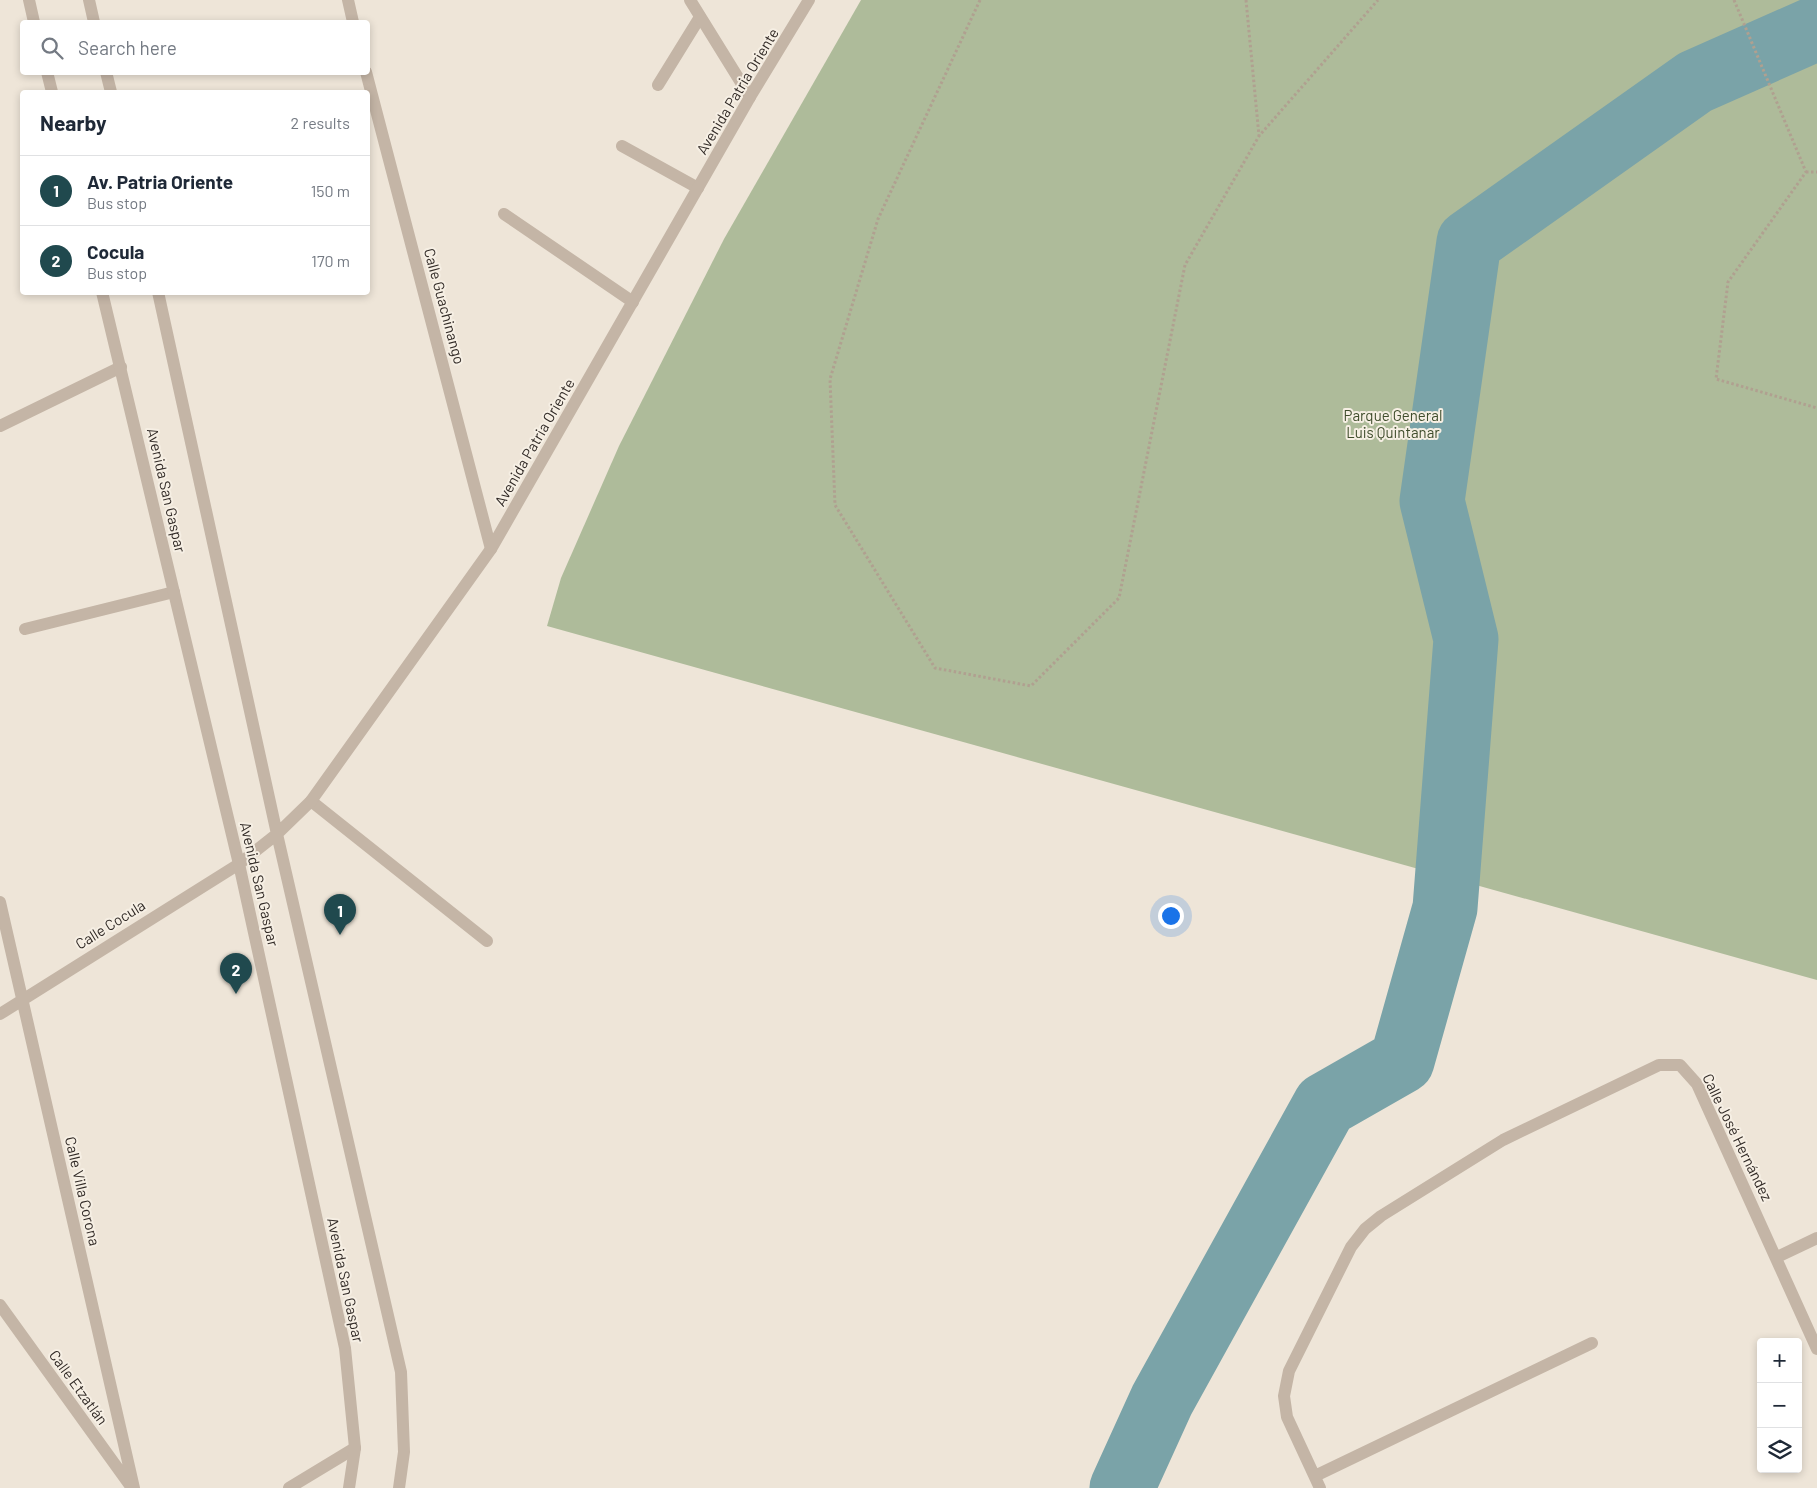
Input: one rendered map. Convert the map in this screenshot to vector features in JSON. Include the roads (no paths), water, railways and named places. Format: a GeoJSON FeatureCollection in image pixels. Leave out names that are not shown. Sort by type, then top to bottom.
{"type":"FeatureCollection","features":[{"type":"Feature","properties":{"kind":"street"},"geometry":{"type":"LineString","coordinates":[[29,0],[34,20]]}},
{"type":"Feature","properties":{"kind":"street"},"geometry":{"type":"LineString","coordinates":[[89,0],[94,20]]}},
{"type":"Feature","properties":{"kind":"street"},"geometry":{"type":"LineString","coordinates":[[348,0],[353,20]]}},
{"type":"Feature","properties":{"kind":"street"},"geometry":{"type":"LineString","coordinates":[[690,0],[750,97]]}},
{"type":"Feature","properties":{"kind":"street","name":"Avenida Patria Oriente"},"geometry":{"type":"LineString","coordinates":[[239,864],[276,834],[310,801],[491,549],[750,97],[809,0]]}},
{"type":"Feature","properties":{"kind":"street"},"geometry":{"type":"LineString","coordinates":[[658,85],[700,17]]}},
{"type":"Feature","properties":{"kind":"street"},"geometry":{"type":"LineString","coordinates":[[48,75],[52,90]]}},
{"type":"Feature","properties":{"kind":"street"},"geometry":{"type":"LineString","coordinates":[[107,75],[110,90]]}},
{"type":"Feature","properties":{"kind":"street","name":"Calle Guachinango"},"geometry":{"type":"LineString","coordinates":[[367,75],[491,549]]}},
{"type":"Feature","properties":{"kind":"street"},"geometry":{"type":"LineString","coordinates":[[622,146],[698,188]]}},
{"type":"Feature","properties":{"kind":"street"},"geometry":{"type":"LineString","coordinates":[[504,214],[633,302]]}},
{"type":"Feature","properties":{"kind":"street","name":"Avenida San Gaspar"},"geometry":{"type":"LineString","coordinates":[[103,295],[239,864],[345,1348],[355,1448],[349,1488]]}},
{"type":"Feature","properties":{"kind":"street","name":"Avenida San Gaspar"},"geometry":{"type":"LineString","coordinates":[[159,295],[276,834],[401,1372],[404,1452],[399,1488]]}},
{"type":"Feature","properties":{"kind":"street"},"geometry":{"type":"LineString","coordinates":[[0,426],[121,367]]}},
{"type":"Feature","properties":{"kind":"street"},"geometry":{"type":"LineString","coordinates":[[25,629],[174,592]]}},
{"type":"Feature","properties":{"kind":"street"},"geometry":{"type":"LineString","coordinates":[[310,801],[487,941]]}},
{"type":"Feature","properties":{"kind":"street","name":"Calle Cocula"},"geometry":{"type":"LineString","coordinates":[[0,1014],[22,998],[239,864]]}},
{"type":"Feature","properties":{"kind":"street","name":"Calle Villa Corona"},"geometry":{"type":"LineString","coordinates":[[0,902],[133,1488]]}},
{"type":"Feature","properties":{"kind":"street","name":"Calle José Hernández"},"geometry":{"type":"LineString","coordinates":[[1317,1482],[1288,1417],[1284,1396],[1289,1371],[1351,1247],[1365,1229],[1381,1216],[1502,1140],[1659,1065],[1680,1066],[1697,1084],[1777,1257],[1817,1349]]}},
{"type":"Feature","properties":{"kind":"street"},"geometry":{"type":"LineString","coordinates":[[1777,1257],[1817,1238]]}},
{"type":"Feature","properties":{"kind":"street","name":"Calle Etzatlán"},"geometry":{"type":"LineString","coordinates":[[0,1305],[133,1488]]}},
{"type":"Feature","properties":{"kind":"street"},"geometry":{"type":"LineString","coordinates":[[1317,1482],[1592,1343]]}},
{"type":"Feature","properties":{"kind":"street"},"geometry":{"type":"LineString","coordinates":[[289,1488],[355,1448]]}},
{"type":"Feature","properties":{"kind":"waterway"},"geometry":{"type":"LineString","coordinates":[[1122,1488],[1162,1400],[1325,1105],[1402,1061],[1445,908],[1466,639],[1432,501],[1469,242],[1695,82],[1817,28]]}},
{"type":"Feature","properties":{"kind":"place","name":"Av. Patria Oriente"},"geometry":{"type":"Point","coordinates":[340,935]}},
{"type":"Feature","properties":{"kind":"place","name":"Cocula"},"geometry":{"type":"Point","coordinates":[236,994]}},
{"type":"Feature","properties":{"kind":"park label","name":"Parque General Luis Quintanar"},"geometry":{"type":"Point","coordinates":[1393,424]}}]}
